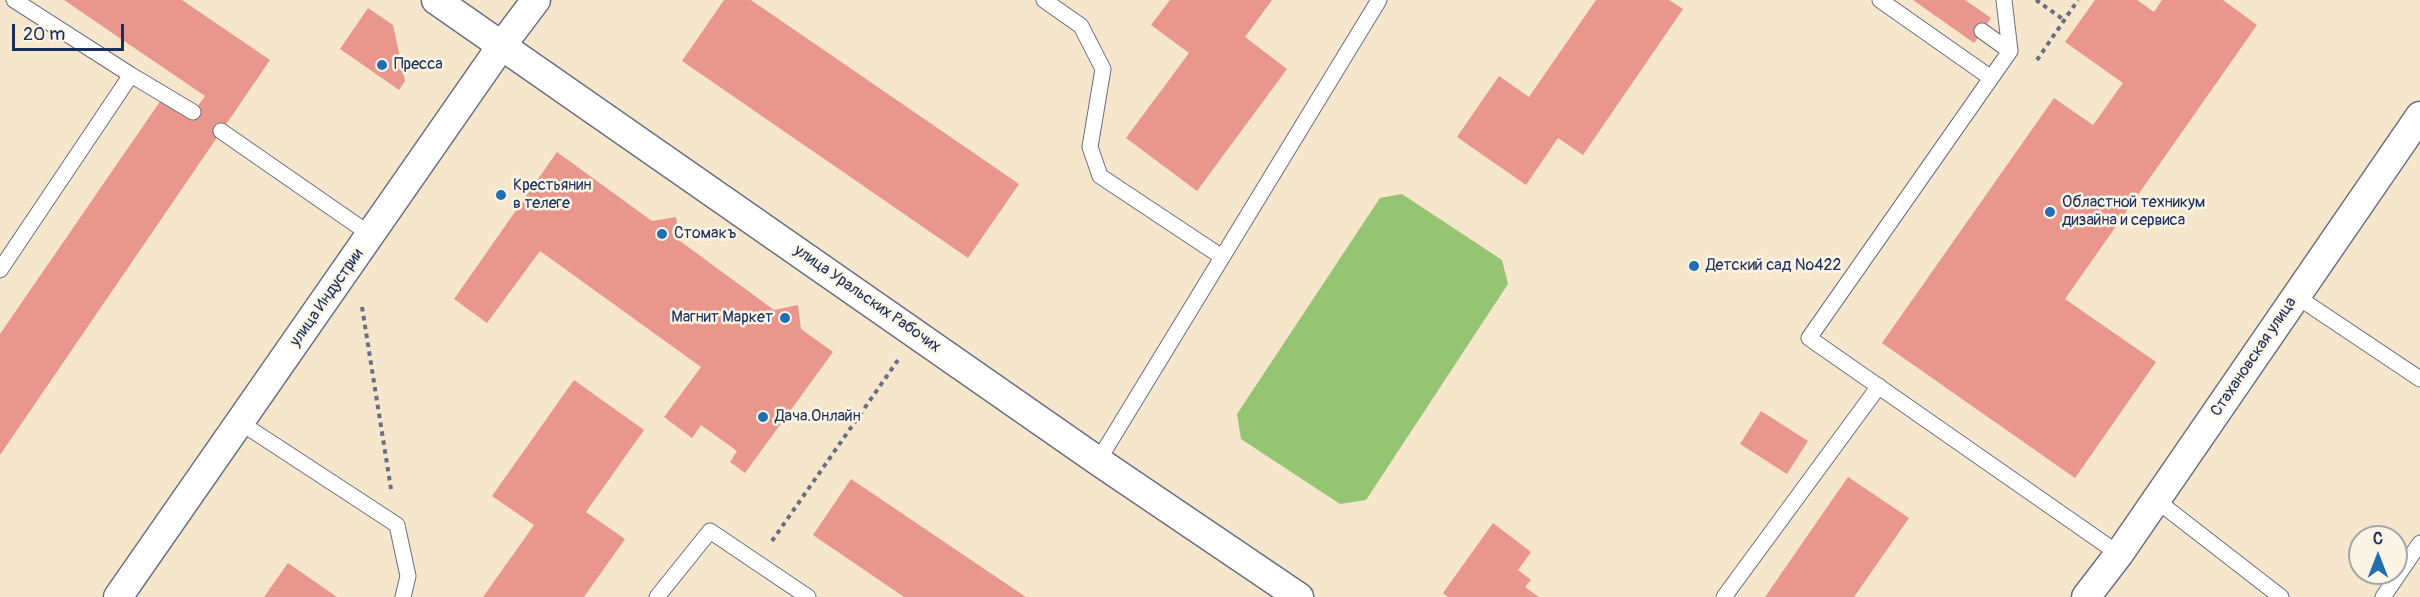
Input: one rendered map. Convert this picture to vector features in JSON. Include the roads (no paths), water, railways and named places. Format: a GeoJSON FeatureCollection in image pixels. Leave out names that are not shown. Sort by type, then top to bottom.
{"type":"FeatureCollection","features":[{"type":"Feature","properties":{"kind":"street","name":"улица Уральских Рабочих"},"geometry":{"type":"LineString","coordinates":[[436,0],[1299,597]]}},
{"type":"Feature","properties":{"kind":"street","name":"улица Индустрии"},"geometry":{"type":"LineString","coordinates":[[118,597],[502,45],[536,0]]}},
{"type":"Feature","properties":{"kind":"street","name":"Стахановская улица"},"geometry":{"type":"LineString","coordinates":[[2086,597],[2119,554],[2420,116]]}},
{"type":"Feature","properties":{"kind":"lane"},"geometry":{"type":"LineString","coordinates":[[14,0],[131,75],[194,112]]}},
{"type":"Feature","properties":{"kind":"lane"},"geometry":{"type":"LineString","coordinates":[[1044,0],[1081,26],[1103,69],[1090,147],[1100,176],[1222,257]]}},
{"type":"Feature","properties":{"kind":"lane"},"geometry":{"type":"LineString","coordinates":[[1098,460],[1379,0]]}},
{"type":"Feature","properties":{"kind":"lane"},"geometry":{"type":"LineString","coordinates":[[1880,0],[1991,78]]}},
{"type":"Feature","properties":{"kind":"lane"},"geometry":{"type":"LineString","coordinates":[[2004,0],[2010,51],[1809,338],[2119,554]]}},
{"type":"Feature","properties":{"kind":"lane"},"geometry":{"type":"LineString","coordinates":[[1982,32],[2010,51]]}},
{"type":"Feature","properties":{"kind":"lane"},"geometry":{"type":"LineString","coordinates":[[0,270],[131,75]]}},
{"type":"Feature","properties":{"kind":"lane"},"geometry":{"type":"LineString","coordinates":[[221,131],[371,235]]}},
{"type":"Feature","properties":{"kind":"lane"},"geometry":{"type":"LineString","coordinates":[[2296,296],[2420,379]]}},
{"type":"Feature","properties":{"kind":"lane"},"geometry":{"type":"LineString","coordinates":[[1724,597],[1879,386]]}},
{"type":"Feature","properties":{"kind":"lane"},"geometry":{"type":"LineString","coordinates":[[240,423],[397,525],[408,576],[402,597]]}},
{"type":"Feature","properties":{"kind":"lane"},"geometry":{"type":"LineString","coordinates":[[2156,500],[2281,597]]}},
{"type":"Feature","properties":{"kind":"lane"},"geometry":{"type":"LineString","coordinates":[[657,597],[710,531],[808,597]]}},
{"type":"Feature","properties":{"kind":"lane"},"geometry":{"type":"LineString","coordinates":[[2383,597],[2420,543]]}},
{"type":"Feature","properties":{"kind":"place","name":"Пресса"},"geometry":{"type":"Point","coordinates":[382,65]}},
{"type":"Feature","properties":{"kind":"place","name":"Крестьянин в телеге"},"geometry":{"type":"Point","coordinates":[501,195]}},
{"type":"Feature","properties":{"kind":"place","name":"Областной техникум дизайна и сервиса"},"geometry":{"type":"Point","coordinates":[2050,212]}},
{"type":"Feature","properties":{"kind":"place","name":"Стомакъ"},"geometry":{"type":"Point","coordinates":[662,234]}},
{"type":"Feature","properties":{"kind":"place","name":"Детский сад №422"},"geometry":{"type":"Point","coordinates":[1694,266]}},
{"type":"Feature","properties":{"kind":"place","name":"Магнит Маркет"},"geometry":{"type":"Point","coordinates":[785,318]}},
{"type":"Feature","properties":{"kind":"place","name":"Дача.Онлайн"},"geometry":{"type":"Point","coordinates":[763,417]}}]}
